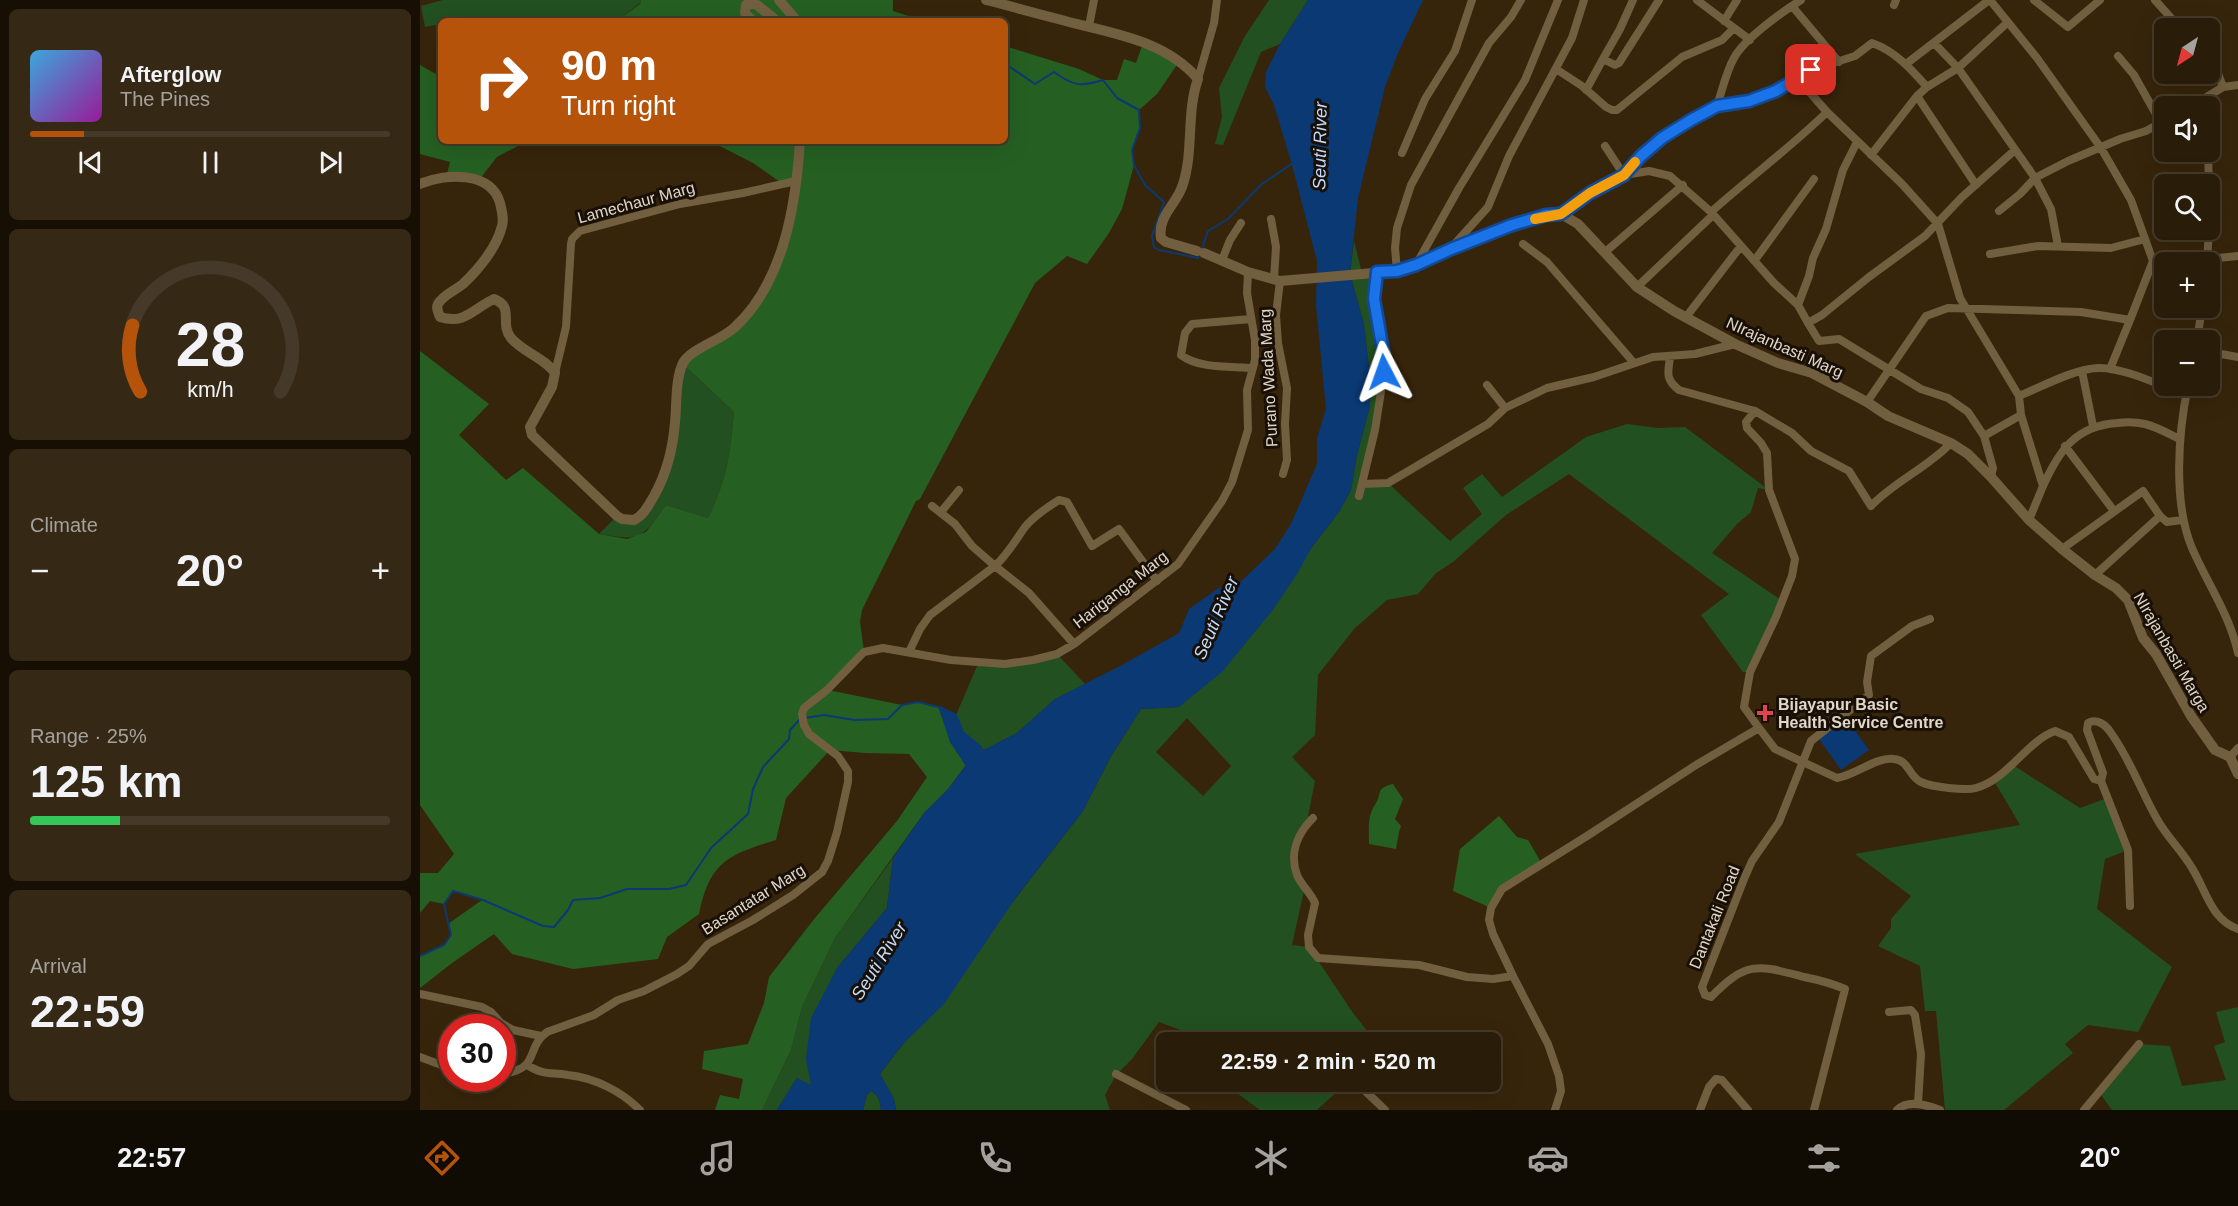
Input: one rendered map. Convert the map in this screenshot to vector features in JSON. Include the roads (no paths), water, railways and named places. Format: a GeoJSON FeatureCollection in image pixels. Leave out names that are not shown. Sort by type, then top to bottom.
{"type":"FeatureCollection","features":[{"type":"Feature","properties":{"kind":"street"},"geometry":{"type":"LineString","coordinates":[[779,0],[794,18]]}},
{"type":"Feature","properties":{"kind":"street"},"geometry":{"type":"LineString","coordinates":[[986,0],[1089,26],[1150,45],[1172,56],[1198,79]]}},
{"type":"Feature","properties":{"kind":"street"},"geometry":{"type":"LineString","coordinates":[[1089,26],[1094,0]]}},
{"type":"Feature","properties":{"kind":"street"},"geometry":{"type":"LineString","coordinates":[[1217,0],[1214,23],[1192,94],[1187,169],[1183,186],[1162,220],[1161,238],[1166,242],[1201,252],[1248,272],[1282,280],[1397,271],[1512,225],[1546,215],[1561,214],[1590,193],[1624,175],[1648,171],[1670,176],[1683,185],[1712,213],[1774,283],[1798,305],[1819,341],[1839,339],[1921,389],[1948,398],[1968,412],[1984,436],[1993,468],[1991,477]]}},
{"type":"Feature","properties":{"kind":"street"},"geometry":{"type":"LineString","coordinates":[[1402,153],[1425,99],[1455,51],[1473,0]]}},
{"type":"Feature","properties":{"kind":"street"},"geometry":{"type":"LineString","coordinates":[[1397,271],[1395,248],[1397,228],[1411,184],[1489,43],[1521,0]]}},
{"type":"Feature","properties":{"kind":"street"},"geometry":{"type":"LineString","coordinates":[[1416,265],[1459,188],[1525,80],[1558,0]]}},
{"type":"Feature","properties":{"kind":"street"},"geometry":{"type":"LineString","coordinates":[[1451,249],[1488,207],[1509,156],[1572,38],[1584,0]]}},
{"type":"Feature","properties":{"kind":"street"},"geometry":{"type":"LineString","coordinates":[[1586,90],[1620,29],[1632,0]]}},
{"type":"Feature","properties":{"kind":"street"},"geometry":{"type":"LineString","coordinates":[[1603,59],[1615,65],[1620,63],[1659,0]]}},
{"type":"Feature","properties":{"kind":"street"},"geometry":{"type":"LineString","coordinates":[[1697,0],[1750,40]]}},
{"type":"Feature","properties":{"kind":"street"},"geometry":{"type":"LineString","coordinates":[[1724,21],[1737,0]]}},
{"type":"Feature","properties":{"kind":"street"},"geometry":{"type":"LineString","coordinates":[[1717,106],[1734,57],[1750,40],[1801,0]]}},
{"type":"Feature","properties":{"kind":"street"},"geometry":{"type":"LineString","coordinates":[[1906,64],[1990,0],[2037,58],[2101,148],[2131,200],[2153,261],[2110,369]]}},
{"type":"Feature","properties":{"kind":"street"},"geometry":{"type":"LineString","coordinates":[[2034,0],[2068,27],[2100,0]]}},
{"type":"Feature","properties":{"kind":"street"},"geometry":{"type":"LineString","coordinates":[[2155,0],[2171,18]]}},
{"type":"Feature","properties":{"kind":"street"},"geometry":{"type":"LineString","coordinates":[[749,18],[745,10],[746,5],[750,3],[757,5],[773,18]]}},
{"type":"Feature","properties":{"kind":"street"},"geometry":{"type":"LineString","coordinates":[[1792,6],[1839,62]]}},
{"type":"Feature","properties":{"kind":"street"},"geometry":{"type":"LineString","coordinates":[[1871,155],[1917,96],[1958,68],[2008,22]]}},
{"type":"Feature","properties":{"kind":"street"},"geometry":{"type":"LineString","coordinates":[[1556,69],[1606,107],[1617,110],[1682,57],[1722,40],[1734,28]]}},
{"type":"Feature","properties":{"kind":"street"},"geometry":{"type":"LineString","coordinates":[[1624,175],[1662,138],[1717,106],[1749,101],[1776,91],[1811,70],[1855,56],[1872,43],[1885,47],[1906,64],[1927,87]]}},
{"type":"Feature","properties":{"kind":"street"},"geometry":{"type":"LineString","coordinates":[[1934,43],[1958,68],[2035,178],[2051,209],[2058,246]]}},
{"type":"Feature","properties":{"kind":"street"},"geometry":{"type":"LineString","coordinates":[[2118,56],[2134,75],[2154,107]]}},
{"type":"Feature","properties":{"kind":"street"},"geometry":{"type":"LineString","coordinates":[[1798,79],[1827,112],[1902,184],[1938,224],[1960,298],[2019,396],[2021,415],[2043,486]]}},
{"type":"Feature","properties":{"kind":"street"},"geometry":{"type":"LineString","coordinates":[[2220,79],[2223,87]]}},
{"type":"Feature","properties":{"kind":"street"},"geometry":{"type":"LineString","coordinates":[[2213,96],[2223,87],[2238,85]]}},
{"type":"Feature","properties":{"kind":"street"},"geometry":{"type":"LineString","coordinates":[[1917,96],[1976,185]]}},
{"type":"Feature","properties":{"kind":"street"},"geometry":{"type":"LineString","coordinates":[[1637,287],[1743,182],[1802,136],[1827,112]]}},
{"type":"Feature","properties":{"kind":"street"},"geometry":{"type":"LineString","coordinates":[[1999,211],[2020,195],[2035,178],[2154,126]]}},
{"type":"Feature","properties":{"kind":"street"},"geometry":{"type":"LineString","coordinates":[[1798,305],[1813,258],[1826,229],[1843,170],[1857,142]]}},
{"type":"Feature","properties":{"kind":"street","name":"Lamechaur Marg"},"geometry":{"type":"LineString","coordinates":[[796,181],[680,204],[575,234],[571,243],[566,327],[552,387],[530,427],[532,435],[622,519],[634,520],[644,512],[667,468],[683,364],[690,353],[718,340],[735,327],[762,293],[772,273],[788,227],[796,181],[800,144]]}},
{"type":"Feature","properties":{"kind":"street"},"geometry":{"type":"LineString","coordinates":[[1605,146],[1624,175]]}},
{"type":"Feature","properties":{"kind":"street"},"geometry":{"type":"LineString","coordinates":[[1808,322],[1822,315],[1938,224],[2015,150]]}},
{"type":"Feature","properties":{"kind":"street"},"geometry":{"type":"LineString","coordinates":[[420,184],[446,178],[479,180],[491,188],[498,198],[502,211],[502,225],[495,243],[463,284],[439,302],[437,309],[440,317],[450,320],[462,318],[474,313],[484,303],[494,299],[502,302],[507,310],[506,330],[512,339],[555,373]]}},
{"type":"Feature","properties":{"kind":"street"},"geometry":{"type":"LineString","coordinates":[[1755,260],[1814,179]]}},
{"type":"Feature","properties":{"kind":"street"},"geometry":{"type":"LineString","coordinates":[[1604,253],[1683,185]]}},
{"type":"Feature","properties":{"kind":"street","name":"NIrajanbasti Marg"},"geometry":{"type":"LineString","coordinates":[[1561,214],[1578,224],[1637,287],[1686,317],[1735,344],[1778,363],[1812,373],[1906,425],[1952,442],[1991,477],[2029,520]]}},
{"type":"Feature","properties":{"kind":"street","name":"Purano Wada Marg"},"geometry":{"type":"LineString","coordinates":[[1271,219],[1282,280],[1276,315],[1278,343],[1287,388],[1285,424],[1287,460],[1283,474]]}},
{"type":"Feature","properties":{"kind":"street"},"geometry":{"type":"LineString","coordinates":[[1222,260],[1230,240],[1241,223]]}},
{"type":"Feature","properties":{"kind":"street"},"geometry":{"type":"LineString","coordinates":[[1990,254],[2038,246],[2111,248],[2145,239]]}},
{"type":"Feature","properties":{"kind":"street"},"geometry":{"type":"LineString","coordinates":[[1523,244],[1547,262],[1634,363]]}},
{"type":"Feature","properties":{"kind":"street"},"geometry":{"type":"LineString","coordinates":[[1686,317],[1741,246]]}},
{"type":"Feature","properties":{"kind":"street"},"geometry":{"type":"LineString","coordinates":[[2220,259],[2238,256]]}},
{"type":"Feature","properties":{"kind":"street","name":"Hariganga Marg"},"geometry":{"type":"LineString","coordinates":[[804,725],[802,714],[804,708],[827,690],[864,652],[883,648],[951,660],[1005,664],[1056,654],[1074,644],[1178,564],[1232,482],[1248,430],[1247,390],[1255,360],[1255,340],[1246,293],[1248,272]]}},
{"type":"Feature","properties":{"kind":"street"},"geometry":{"type":"LineString","coordinates":[[1359,496],[1375,430],[1384,372],[1383,351],[1374,299],[1377,272]]}},
{"type":"Feature","properties":{"kind":"street"},"geometry":{"type":"LineString","coordinates":[[1867,402],[1926,316],[1948,308],[2081,312],[2130,320]]}},
{"type":"Feature","properties":{"kind":"street"},"geometry":{"type":"LineString","coordinates":[[1251,319],[1192,324],[1185,333],[1181,354],[1188,360],[1207,364],[1253,368]]}},
{"type":"Feature","properties":{"kind":"street"},"geometry":{"type":"LineString","coordinates":[[1363,484],[1388,483],[1408,473],[1488,424],[1505,408],[1547,388],[1594,377],[1653,357],[1695,354],[1735,344]]}},
{"type":"Feature","properties":{"kind":"street"},"geometry":{"type":"LineString","coordinates":[[2220,354],[2238,357]]}},
{"type":"Feature","properties":{"kind":"street"},"geometry":{"type":"LineString","coordinates":[[1670,357],[1668,375],[1670,383],[1679,390],[1755,411],[1792,433],[1811,451],[1849,471],[1871,506],[1886,490],[1937,457],[1952,442]]}},
{"type":"Feature","properties":{"kind":"street"},"geometry":{"type":"LineString","coordinates":[[2019,396],[2082,371],[2098,368],[2154,381]]}},
{"type":"Feature","properties":{"kind":"street"},"geometry":{"type":"LineString","coordinates":[[2082,371],[2093,426]]}},
{"type":"Feature","properties":{"kind":"street"},"geometry":{"type":"LineString","coordinates":[[1487,385],[1505,408]]}},
{"type":"Feature","properties":{"kind":"street"},"geometry":{"type":"LineString","coordinates":[[2186,396],[2180,439],[2182,520],[2192,548],[2216,594],[2238,652]]}},
{"type":"Feature","properties":{"kind":"street"},"geometry":{"type":"LineString","coordinates":[[1755,411],[1746,422],[1747,428],[1767,453],[1769,490],[1795,559],[1792,576],[1780,600],[1776,617],[1750,672],[1744,707],[1775,749],[1837,778],[1848,776],[1884,760],[1893,759],[1903,761],[1922,783],[1963,789],[1978,788],[2013,765],[2044,735],[2055,731],[2069,737],[2094,779],[2101,781]]}},
{"type":"Feature","properties":{"kind":"street"},"geometry":{"type":"LineString","coordinates":[[1984,436],[2021,415]]}},
{"type":"Feature","properties":{"kind":"street"},"geometry":{"type":"LineString","coordinates":[[2029,520],[2055,461],[2065,446],[2093,426],[2126,422],[2145,424],[2180,439]]}},
{"type":"Feature","properties":{"kind":"street"},"geometry":{"type":"LineString","coordinates":[[2065,446],[2114,511]]}},
{"type":"Feature","properties":{"kind":"street"},"geometry":{"type":"LineString","coordinates":[[941,512],[959,490]]}},
{"type":"Feature","properties":{"kind":"street"},"geometry":{"type":"LineString","coordinates":[[2062,549],[2143,491],[2160,516],[2167,522],[2182,520]]}},
{"type":"Feature","properties":{"kind":"street"},"geometry":{"type":"LineString","coordinates":[[909,652],[930,615],[1003,559],[1026,525],[1042,510],[1059,500],[1067,502],[1092,546],[1119,529],[1157,581]]}},
{"type":"Feature","properties":{"kind":"street"},"geometry":{"type":"LineString","coordinates":[[932,506],[941,512],[972,546],[1029,593],[1074,644]]}},
{"type":"Feature","properties":{"kind":"street"},"geometry":{"type":"LineString","coordinates":[[2095,575],[2160,516]]}},
{"type":"Feature","properties":{"kind":"street","name":"NIrajanbasti Marga"},"geometry":{"type":"LineString","coordinates":[[2029,520],[2062,549],[2116,588],[2128,600],[2143,638],[2156,654],[2191,716],[2216,750],[2230,757]]}},
{"type":"Feature","properties":{"kind":"street"},"geometry":{"type":"LineString","coordinates":[[1801,762],[1811,741],[1869,695],[1867,682],[1871,656],[1912,626],[1930,619]]}},
{"type":"Feature","properties":{"kind":"street"},"geometry":{"type":"LineString","coordinates":[[2130,906],[2128,850],[2101,781],[2103,773],[2087,730],[2088,723],[2092,721],[2104,725],[2111,732],[2157,820],[2192,867],[2207,894],[2211,907],[2218,916],[2238,929]]}},
{"type":"Feature","properties":{"kind":"street","name":"Basantatar Marg"},"geometry":{"type":"LineString","coordinates":[[542,1036],[594,1015],[618,1000],[644,991],[677,974],[689,966],[716,938],[753,920],[793,895],[822,872],[837,832],[848,782],[848,771],[838,756],[810,734],[804,725]]}},
{"type":"Feature","properties":{"kind":"street"},"geometry":{"type":"LineString","coordinates":[[1555,1110],[1561,1091],[1559,1076],[1548,1044],[1493,934],[1489,920],[1491,908],[1502,889],[1696,765],[1759,728]]}},
{"type":"Feature","properties":{"kind":"street"},"geometry":{"type":"LineString","coordinates":[[2238,748],[2230,757],[2238,774]]}},
{"type":"Feature","properties":{"kind":"street","name":"Dantakali Road"},"geometry":{"type":"LineString","coordinates":[[1801,762],[1779,822],[1752,861],[1743,879],[1702,987],[1705,994],[1711,997],[1730,977],[1756,967],[1829,981],[1845,989],[1814,1110]]}},
{"type":"Feature","properties":{"kind":"street"},"geometry":{"type":"LineString","coordinates":[[1312,819],[1297,839],[1295,849],[1298,875],[1315,903],[1308,935],[1309,947],[1318,958],[1419,965],[1467,977],[1493,979],[1513,976]]}},
{"type":"Feature","properties":{"kind":"street"},"geometry":{"type":"LineString","coordinates":[[420,994],[482,1006],[501,1023],[513,1030],[542,1036],[527,1065],[516,1072]]}},
{"type":"Feature","properties":{"kind":"street"},"geometry":{"type":"LineString","coordinates":[[1889,1012],[1911,1010],[1915,1015],[1921,1054],[1918,1104]]}},
{"type":"Feature","properties":{"kind":"street"},"geometry":{"type":"LineString","coordinates":[[2084,1110],[2139,1044]]}},
{"type":"Feature","properties":{"kind":"street"},"geometry":{"type":"LineString","coordinates":[[420,1057],[438,1064]]}},
{"type":"Feature","properties":{"kind":"street"},"geometry":{"type":"LineString","coordinates":[[527,1065],[540,1074],[566,1074],[591,1079],[629,1099],[640,1110]]}},
{"type":"Feature","properties":{"kind":"street"},"geometry":{"type":"LineString","coordinates":[[1116,1074],[1186,1110]]}},
{"type":"Feature","properties":{"kind":"street"},"geometry":{"type":"LineString","coordinates":[[1700,1110],[1709,1087],[1716,1079],[1722,1080],[1748,1110]]}},
{"type":"Feature","properties":{"kind":"street"},"geometry":{"type":"LineString","coordinates":[[1366,1092],[1385,1110]]}},
{"type":"Feature","properties":{"kind":"street"},"geometry":{"type":"LineString","coordinates":[[1897,1110],[1902,1105],[1918,1104],[1940,1110]]}},
{"type":"Feature","properties":{"kind":"water","name":"Seuti River"},"geometry":{"type":"Polygon","coordinates":[[[1308,0],[1423,0],[1385,87],[1358,198],[1350,274],[1364,324],[1370,406],[1357,455],[1351,490],[1339,512],[1312,547],[1272,611],[1222,672],[1179,707],[1141,709],[1110,758],[1083,811],[1017,896],[944,1004],[902,1045],[880,1074],[894,1099],[896,1110],[881,1110],[879,1099],[871,1091],[867,1095],[863,1110],[777,1110],[797,1078],[811,1085],[806,1059],[811,1018],[837,968],[887,908],[893,858],[924,813],[948,789],[966,765],[951,742],[938,706],[956,715],[963,732],[984,750],[1017,733],[1055,699],[1179,633],[1189,609],[1220,587],[1229,593],[1275,549],[1291,524],[1317,464],[1317,438],[1326,409],[1316,305],[1317,261],[1292,165],[1274,105],[1265,87],[1266,72],[1280,44],[1308,0]]]}},
{"type":"Feature","properties":{"kind":"water"},"geometry":{"type":"Polygon","coordinates":[[[1847,719],[1869,750],[1841,770],[1819,739],[1847,719]]]}},
{"type":"Feature","properties":{"kind":"waterway"},"geometry":{"type":"LineString","coordinates":[[1008,67],[1035,84],[1054,72],[1077,84],[1089,84],[1103,80],[1117,98],[1139,110],[1140,128],[1132,150],[1134,165],[1145,185],[1164,202],[1152,236],[1154,247],[1198,258],[1199,255]]}},
{"type":"Feature","properties":{"kind":"waterway"},"geometry":{"type":"LineString","coordinates":[[1202,249],[1208,231],[1228,219],[1262,184],[1293,163]]}},
{"type":"Feature","properties":{"kind":"waterway"},"geometry":{"type":"LineString","coordinates":[[805,718],[824,715],[854,720],[888,719],[902,705],[918,702],[938,707]]}},
{"type":"Feature","properties":{"kind":"waterway"},"geometry":{"type":"LineString","coordinates":[[940,707],[956,715],[963,732],[981,747]]}},
{"type":"Feature","properties":{"kind":"waterway"},"geometry":{"type":"LineString","coordinates":[[420,956],[444,945],[451,935],[444,904],[453,891],[483,900],[543,926],[554,927],[573,900],[600,898],[627,889],[669,889],[686,885],[711,848],[748,814],[753,789],[763,767],[789,739],[790,730],[800,719]]}},
{"type":"Feature","properties":{"kind":"waterway"},"geometry":{"type":"LineString","coordinates":[[944,721],[951,742],[967,766]]}},
{"type":"Feature","properties":{"kind":"place","name":"Bijayapur Basic Health Service Centre"},"geometry":{"type":"Point","coordinates":[1765,713]}}]}
